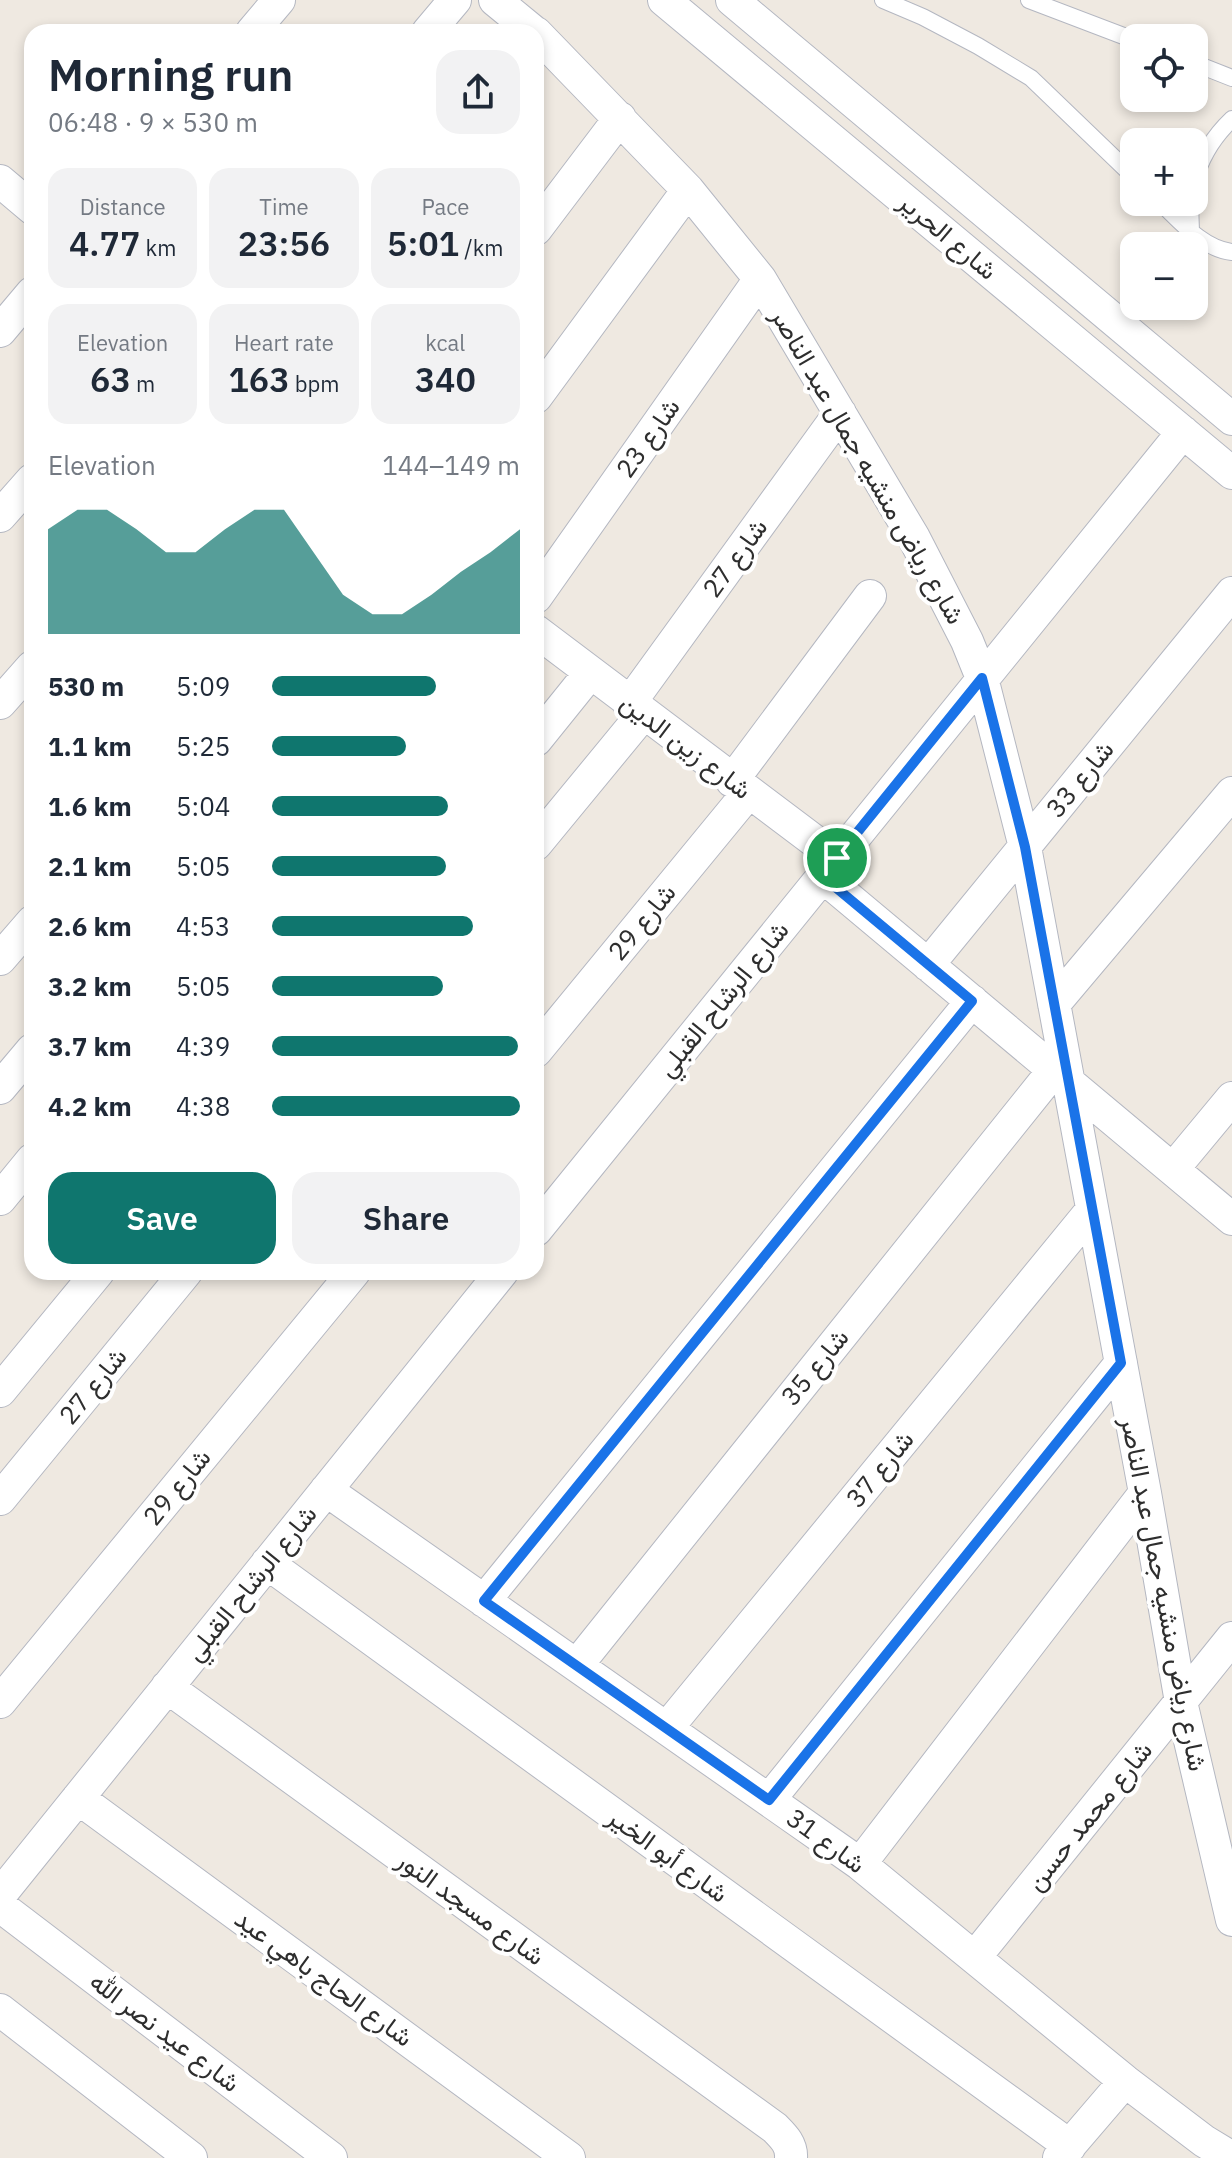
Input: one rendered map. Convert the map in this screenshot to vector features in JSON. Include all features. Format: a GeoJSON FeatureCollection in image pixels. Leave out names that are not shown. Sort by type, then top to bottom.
{"type":"FeatureCollection","features":[{"type":"Feature","properties":{"kind":"street"},"geometry":{"type":"LineString","coordinates":[[259,24],[279,0]]}},
{"type":"Feature","properties":{"kind":"street"},"geometry":{"type":"LineString","coordinates":[[435,24],[455,0]]}},
{"type":"Feature","properties":{"kind":"street","name":"شارع رياض منشيه جمال عبد الناصر"},"geometry":{"type":"LineString","coordinates":[[495,0],[521,24]]}},
{"type":"Feature","properties":{"kind":"street","name":"شارع الحرير"},"geometry":{"type":"LineString","coordinates":[[664,0],[1232,473]]}},
{"type":"Feature","properties":{"kind":"street","name":"شارع الحرير"},"geometry":{"type":"LineString","coordinates":[[732,0],[1232,419]]}},
{"type":"Feature","properties":{"kind":"street","name":"شارع رياض منشيه جمال عبد الناصر"},"geometry":{"type":"LineString","coordinates":[[544,46],[620,118],[688,190],[760,279],[914,538],[967,641],[982,678],[1025,847],[1054,1004],[1061,1076],[1092,1210],[1181,1702],[1231,1912]]}},
{"type":"Feature","properties":{"kind":"street"},"geometry":{"type":"LineString","coordinates":[[544,218],[620,118]]}},
{"type":"Feature","properties":{"kind":"street"},"geometry":{"type":"LineString","coordinates":[[0,181],[24,201]]}},
{"type":"Feature","properties":{"kind":"street"},"geometry":{"type":"LineString","coordinates":[[544,381],[688,190]]}},
{"type":"Feature","properties":{"kind":"street","name":"شارع 23"},"geometry":{"type":"LineString","coordinates":[[544,586],[760,279]]}},
{"type":"Feature","properties":{"kind":"street"},"geometry":{"type":"LineString","coordinates":[[0,331],[24,302]]}},
{"type":"Feature","properties":{"kind":"street","name":"شارع 27"},"geometry":{"type":"LineString","coordinates":[[544,833],[636,709],[840,413]]}},
{"type":"Feature","properties":{"kind":"street","name":"شارع الرشاح القبلي"},"geometry":{"type":"LineString","coordinates":[[544,1220],[1183,432]]}},
{"type":"Feature","properties":{"kind":"street"},"geometry":{"type":"LineString","coordinates":[[0,516],[24,489]]}},
{"type":"Feature","properties":{"kind":"street","name":"شارع 33"},"geometry":{"type":"LineString","coordinates":[[928,965],[1232,593]]}},
{"type":"Feature","properties":{"kind":"street","name":"شارع 29"},"geometry":{"type":"LineString","coordinates":[[544,1041],[740,787],[870,596]]}},
{"type":"Feature","properties":{"kind":"street","name":"شارع زين الدين"},"geometry":{"type":"LineString","coordinates":[[544,637],[740,787],[830,867],[928,965],[1232,1219]]}},
{"type":"Feature","properties":{"kind":"street"},"geometry":{"type":"LineString","coordinates":[[544,730],[590,673]]}},
{"type":"Feature","properties":{"kind":"street"},"geometry":{"type":"LineString","coordinates":[[0,703],[24,676]]}},
{"type":"Feature","properties":{"kind":"street"},"geometry":{"type":"LineString","coordinates":[[1054,1004],[1232,793]]}},
{"type":"Feature","properties":{"kind":"street"},"geometry":{"type":"LineString","coordinates":[[0,959],[24,931]]}},
{"type":"Feature","properties":{"kind":"street"},"geometry":{"type":"LineString","coordinates":[[484,1601],[972,1001]]}},
{"type":"Feature","properties":{"kind":"street"},"geometry":{"type":"LineString","coordinates":[[0,1088],[24,1060]]}},
{"type":"Feature","properties":{"kind":"street","name":"شارع 35"},"geometry":{"type":"LineString","coordinates":[[577,1665],[1061,1076]]}},
{"type":"Feature","properties":{"kind":"street"},"geometry":{"type":"LineString","coordinates":[[1173,1169],[1232,1098]]}},
{"type":"Feature","properties":{"kind":"street"},"geometry":{"type":"LineString","coordinates":[[0,1199],[24,1170]]}},
{"type":"Feature","properties":{"kind":"street","name":"شارع 37"},"geometry":{"type":"LineString","coordinates":[[667,1728],[1092,1210]]}},
{"type":"Feature","properties":{"kind":"street"},"geometry":{"type":"LineString","coordinates":[[0,1391],[91,1280]]}},
{"type":"Feature","properties":{"kind":"street","name":"شارع 27"},"geometry":{"type":"LineString","coordinates":[[0,1499],[179,1280]]}},
{"type":"Feature","properties":{"kind":"street","name":"شارع 29"},"geometry":{"type":"LineString","coordinates":[[0,1702],[347,1280]]}},
{"type":"Feature","properties":{"kind":"street","name":"شارع الرشاح القبلي"},"geometry":{"type":"LineString","coordinates":[[0,1895],[496,1280]]}},
{"type":"Feature","properties":{"kind":"street"},"geometry":{"type":"LineString","coordinates":[[769,1800],[1121,1363]]}},
{"type":"Feature","properties":{"kind":"street","name":"شارع 31"},"geometry":{"type":"LineString","coordinates":[[326,1490],[860,1864],[1125,2081],[1197,2149],[1232,2158]]}},
{"type":"Feature","properties":{"kind":"street"},"geometry":{"type":"LineString","coordinates":[[860,1864],[1145,1493]]}},
{"type":"Feature","properties":{"kind":"street","name":"شارع أبو الخير"},"geometry":{"type":"LineString","coordinates":[[267,1563],[1064,2152]]}},
{"type":"Feature","properties":{"kind":"street","name":"شارع محمد حسن"},"geometry":{"type":"LineString","coordinates":[[975,1957],[1232,1638]]}},
{"type":"Feature","properties":{"kind":"street","name":"شارع مسجد النور"},"geometry":{"type":"LineString","coordinates":[[167,1687],[775,2128],[786,2138],[791,2158]]}},
{"type":"Feature","properties":{"kind":"street","name":"شارع الحاج باهي عيد"},"geometry":{"type":"LineString","coordinates":[[78,1798],[569,2158]]}},
{"type":"Feature","properties":{"kind":"street","name":"شارع عيد نصر الله"},"geometry":{"type":"LineString","coordinates":[[0,1906],[331,2158]]}},
{"type":"Feature","properties":{"kind":"street"},"geometry":{"type":"LineString","coordinates":[[0,2010],[191,2158]]}},
{"type":"Feature","properties":{"kind":"street"},"geometry":{"type":"LineString","coordinates":[[1064,2152],[1125,2081]]}},
{"type":"Feature","properties":{"kind":"lane"},"geometry":{"type":"LineString","coordinates":[[883,0],[923,17],[1031,78],[1120,164]]}},
{"type":"Feature","properties":{"kind":"lane"},"geometry":{"type":"LineString","coordinates":[[1029,0],[1120,35]]}},
{"type":"Feature","properties":{"kind":"lane"},"geometry":{"type":"LineString","coordinates":[[1208,69],[1232,78]]}},
{"type":"Feature","properties":{"kind":"lane"},"geometry":{"type":"LineString","coordinates":[[1208,148],[1217,133],[1232,119]]}},
{"type":"Feature","properties":{"kind":"lane"},"geometry":{"type":"LineString","coordinates":[[1174,216],[1191,232]]}},
{"type":"Feature","properties":{"kind":"lane"},"geometry":{"type":"LineString","coordinates":[[1190,216],[1191,232]]}},
{"type":"Feature","properties":{"kind":"lane"},"geometry":{"type":"LineString","coordinates":[[1208,243],[1221,251],[1232,252]]}},
{"type":"Feature","properties":{"kind":"route"},"geometry":{"type":"LineString","coordinates":[[982,678],[1025,847],[1121,1363],[769,1800],[484,1601],[972,1001],[822,876],[837,858],[982,678]]}}]}
